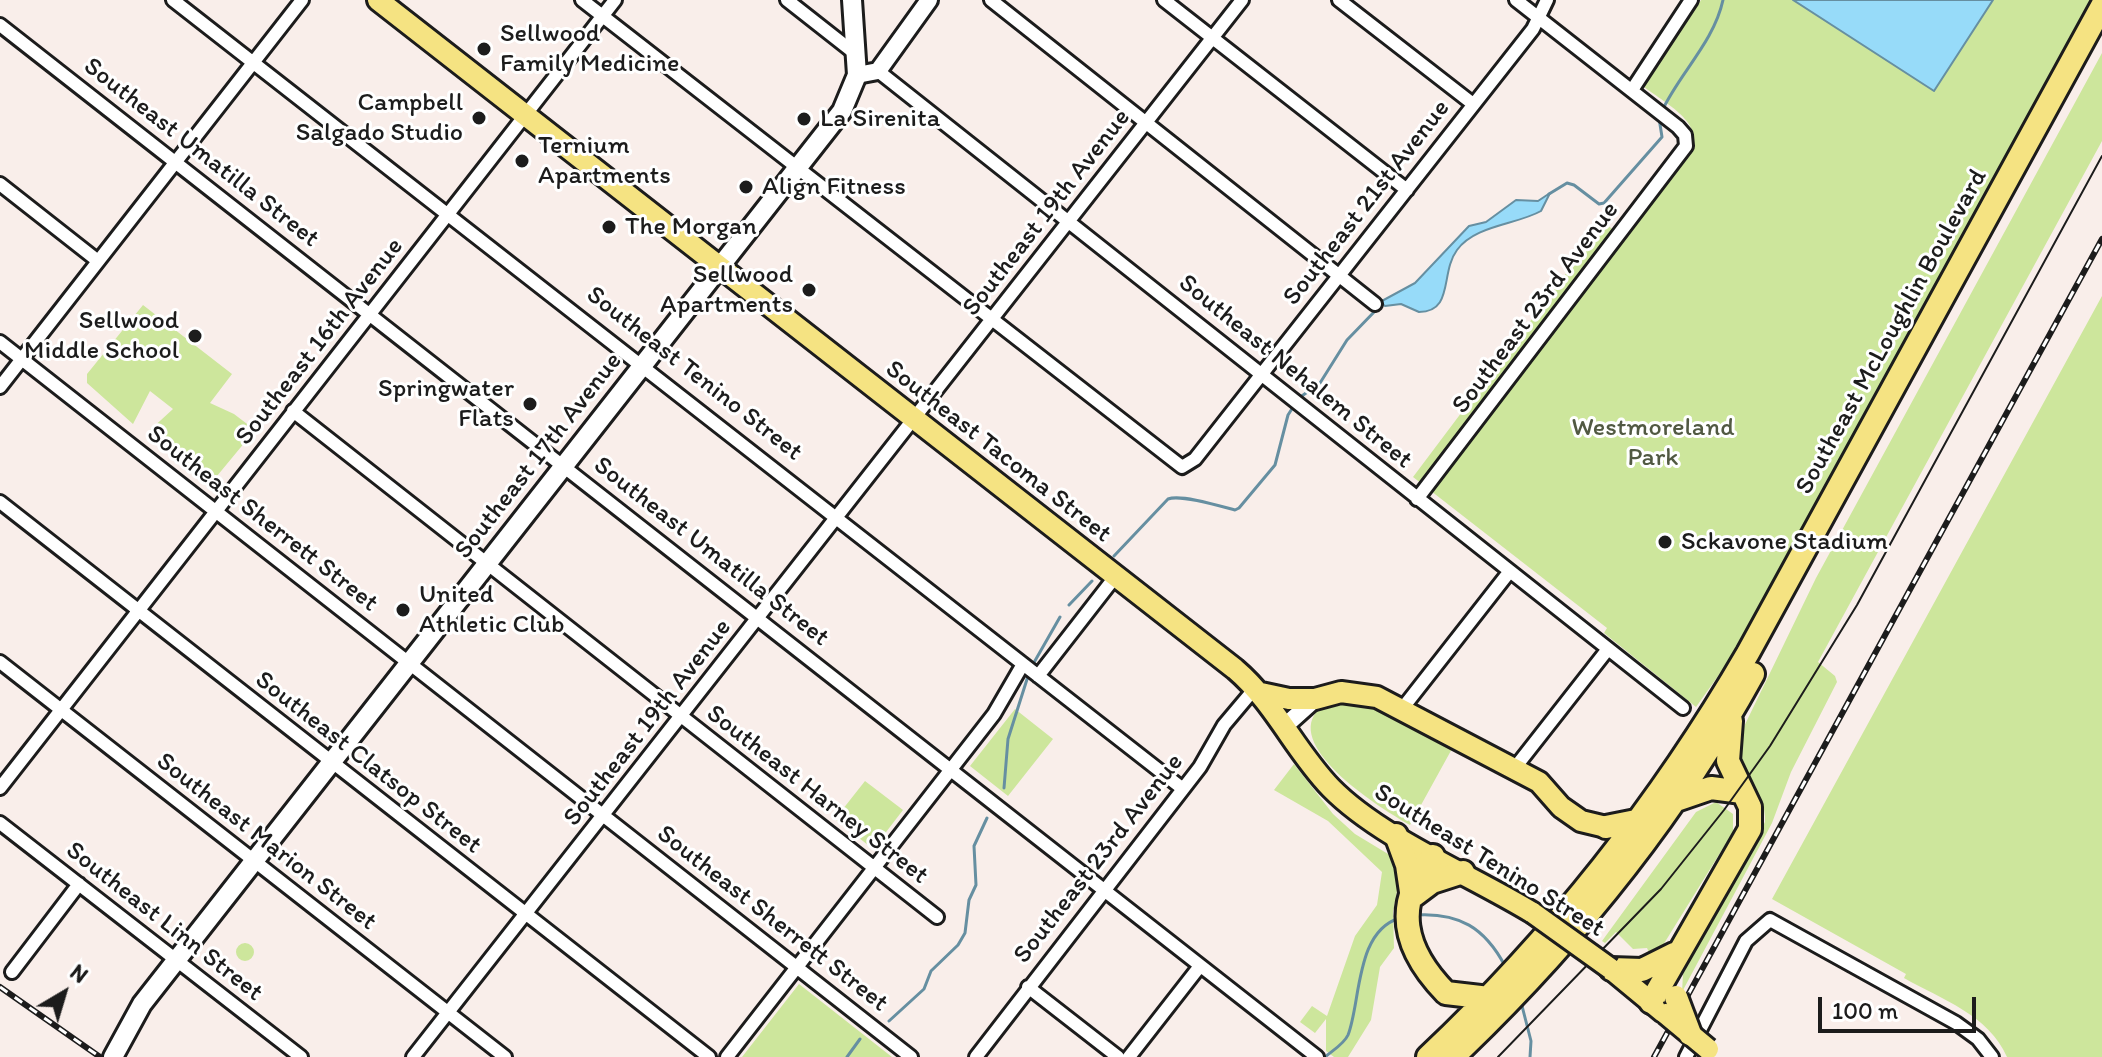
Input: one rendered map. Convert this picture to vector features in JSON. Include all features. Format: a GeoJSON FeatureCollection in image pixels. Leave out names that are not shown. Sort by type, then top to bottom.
{"type":"FeatureCollection","features":[{"type":"Feature","properties":{"kind":"highway","name":"Southeast McLoughlin Boulevard"},"geometry":{"type":"LineString","coordinates":[[1525,973],[1641,820],[1702,730],[1748,653],[2102,6]]}},
{"type":"Feature","properties":{"kind":"highway","name":"Southeast McLoughlin Boulevard"},"geometry":{"type":"LineString","coordinates":[[1428,1057],[1451,1047],[1614,883],[1676,800],[1732,712],[2102,34]]}},
{"type":"Feature","properties":{"kind":"highway"},"geometry":{"type":"LineString","coordinates":[[1690,1034],[1664,1004],[1679,951],[1750,829],[1750,807],[1728,761],[1732,712]]}},
{"type":"Feature","properties":{"kind":"highway"},"geometry":{"type":"LineString","coordinates":[[1676,800],[1711,788],[1742,792]]}},
{"type":"Feature","properties":{"kind":"highway"},"geometry":{"type":"LineString","coordinates":[[1606,827],[1641,820]]}},
{"type":"Feature","properties":{"kind":"highway"},"geometry":{"type":"LineString","coordinates":[[1396,835],[1407,865],[1412,897]]}},
{"type":"Feature","properties":{"kind":"highway"},"geometry":{"type":"LineString","coordinates":[[1433,856],[1418,875],[1412,897],[1407,922],[1411,948],[1422,967],[1446,993],[1493,1006]]}},
{"type":"Feature","properties":{"kind":"highway"},"geometry":{"type":"LineString","coordinates":[[1412,897],[1432,882],[1463,872]]}},
{"type":"Feature","properties":{"kind":"highway"},"geometry":{"type":"LineString","coordinates":[[1611,969],[1649,968],[1679,951]]}},
{"type":"Feature","properties":{"kind":"highway"},"geometry":{"type":"LineString","coordinates":[[1446,993],[1451,1047]]}},
{"type":"Feature","properties":{"kind":"main road","name":"Southeast Tacoma Street"},"geometry":{"type":"LineString","coordinates":[[378,0],[1258,690],[1286,725]]}},
{"type":"Feature","properties":{"kind":"main road","name":"Southeast 17th Avenue"},"geometry":{"type":"LineString","coordinates":[[113,1057],[130,1022],[848,103],[857,75],[852,0]]}},
{"type":"Feature","properties":{"kind":"main road"},"geometry":{"type":"LineString","coordinates":[[1258,690],[1286,699],[1315,699],[1354,691],[1402,709],[1545,786],[1570,815],[1606,827]]}},
{"type":"Feature","properties":{"kind":"main road","name":"Southeast Tenino Street"},"geometry":{"type":"LineString","coordinates":[[1286,725],[1330,787],[1362,814],[1533,913],[1664,1004]]}},
{"type":"Feature","properties":{"kind":"main road"},"geometry":{"type":"LineString","coordinates":[[1690,1034],[1713,1053]]}},
{"type":"Feature","properties":{"kind":"street","name":"Southeast Tenino Street"},"geometry":{"type":"LineString","coordinates":[[173,0],[1183,789]]}},
{"type":"Feature","properties":{"kind":"street"},"geometry":{"type":"LineString","coordinates":[[0,387],[302,0]]}},
{"type":"Feature","properties":{"kind":"street"},"geometry":{"type":"LineString","coordinates":[[582,0],[991,320]]}},
{"type":"Feature","properties":{"kind":"street","name":"Southeast 16th Avenue"},"geometry":{"type":"LineString","coordinates":[[0,788],[615,0]]}},
{"type":"Feature","properties":{"kind":"street"},"geometry":{"type":"LineString","coordinates":[[787,0],[857,55],[874,59],[891,49]]}},
{"type":"Feature","properties":{"kind":"street"},"geometry":{"type":"LineString","coordinates":[[857,75],[878,71],[929,0]]}},
{"type":"Feature","properties":{"kind":"street"},"geometry":{"type":"LineString","coordinates":[[991,0],[1340,273],[1375,304]]}},
{"type":"Feature","properties":{"kind":"street"},"geometry":{"type":"LineString","coordinates":[[1164,0],[1407,190]]}},
{"type":"Feature","properties":{"kind":"street","name":"Southeast 19th Avenue"},"geometry":{"type":"LineString","coordinates":[[413,1057],[1242,0]]}},
{"type":"Feature","properties":{"kind":"street"},"geometry":{"type":"LineString","coordinates":[[1339,0],[1473,104]]}},
{"type":"Feature","properties":{"kind":"street"},"geometry":{"type":"LineString","coordinates":[[1516,0],[1632,90],[1691,0]]}},
{"type":"Feature","properties":{"kind":"street","name":"Southeast 21st Avenue"},"geometry":{"type":"LineString","coordinates":[[991,320],[1174,464],[1185,467],[1263,373],[1533,29],[1547,0]]}},
{"type":"Feature","properties":{"kind":"street","name":"Southeast Umatilla Street"},"geometry":{"type":"LineString","coordinates":[[0,25],[953,768],[1313,1054]]}},
{"type":"Feature","properties":{"kind":"street","name":"Southeast Nehalem Street"},"geometry":{"type":"LineString","coordinates":[[878,71],[1311,410],[1417,499],[1683,708]]}},
{"type":"Feature","properties":{"kind":"street","name":"Southeast 23rd Avenue"},"geometry":{"type":"LineString","coordinates":[[1417,499],[1680,156],[1686,142],[1683,131],[1632,90]]}},
{"type":"Feature","properties":{"kind":"street"},"geometry":{"type":"LineString","coordinates":[[0,184],[98,261]]}},
{"type":"Feature","properties":{"kind":"street","name":"Southeast Sherrett Street"},"geometry":{"type":"LineString","coordinates":[[0,342],[911,1057]]}},
{"type":"Feature","properties":{"kind":"street","name":"Southeast Harney Street"},"geometry":{"type":"LineString","coordinates":[[293,411],[937,917]]}},
{"type":"Feature","properties":{"kind":"street","name":"Southeast Clatsop Street"},"geometry":{"type":"LineString","coordinates":[[0,502],[709,1057]]}},
{"type":"Feature","properties":{"kind":"street"},"geometry":{"type":"LineString","coordinates":[[1402,709],[1510,571]]}},
{"type":"Feature","properties":{"kind":"street"},"geometry":{"type":"LineString","coordinates":[[727,1057],[994,714],[1115,577]]}},
{"type":"Feature","properties":{"kind":"street"},"geometry":{"type":"LineString","coordinates":[[1514,769],[1608,649]]}},
{"type":"Feature","properties":{"kind":"street","name":"Southeast Marion Street"},"geometry":{"type":"LineString","coordinates":[[0,662],[505,1057]]}},
{"type":"Feature","properties":{"kind":"street","name":"Southeast 23rd Avenue"},"geometry":{"type":"LineString","coordinates":[[976,1057],[1183,789],[1224,725],[1258,690]]}},
{"type":"Feature","properties":{"kind":"street"},"geometry":{"type":"LineString","coordinates":[[1286,725],[1315,699]]}},
{"type":"Feature","properties":{"kind":"street","name":"Southeast Linn Street"},"geometry":{"type":"LineString","coordinates":[[0,823],[301,1057]]}},
{"type":"Feature","properties":{"kind":"street"},"geometry":{"type":"LineString","coordinates":[[12,972],[79,884]]}},
{"type":"Feature","properties":{"kind":"street"},"geometry":{"type":"LineString","coordinates":[[1686,1057],[1746,941],[1770,920],[1956,1023],[1978,1039],[1992,1057]]}},
{"type":"Feature","properties":{"kind":"street"},"geometry":{"type":"LineString","coordinates":[[1129,1057],[1200,966]]}},
{"type":"Feature","properties":{"kind":"street"},"geometry":{"type":"LineString","coordinates":[[1028,987],[1118,1057]]}},
{"type":"Feature","properties":{"kind":"green space","name":"Westmoreland Park"},"geometry":{"type":"Polygon","coordinates":[[[1701,0],[2090,0],[1738,648],[1696,707],[1604,633],[1607,628],[1413,477],[1604,223],[1625,238],[1692,149],[1694,139],[1687,121],[1644,87],[1701,0]]]}},
{"type":"Feature","properties":{"kind":"green space"},"geometry":{"type":"Polygon","coordinates":[[[2102,53],[2102,141],[1818,662],[1835,676],[1837,682],[1791,772],[1772,823],[1682,992],[1683,974],[1765,822],[1761,801],[1741,764],[1736,743],[1816,578],[2102,53]]]}},
{"type":"Feature","properties":{"kind":"green space"},"geometry":{"type":"Polygon","coordinates":[[[2102,296],[2102,1057],[2007,1057],[1989,1030],[1963,1010],[1904,978],[1906,974],[1772,899],[2102,296]]]}},
{"type":"Feature","properties":{"kind":"green space"},"geometry":{"type":"Polygon","coordinates":[[[143,305],[232,374],[210,403],[234,414],[255,430],[217,476],[206,477],[149,431],[173,409],[150,391],[133,424],[87,383],[87,374],[143,305]]]}},
{"type":"Feature","properties":{"kind":"green space"},"geometry":{"type":"Polygon","coordinates":[[[1353,702],[1378,707],[1453,747],[1410,825],[1341,777],[1314,743],[1311,726],[1317,711],[1353,702]]]}},
{"type":"Feature","properties":{"kind":"green space"},"geometry":{"type":"Polygon","coordinates":[[[1015,709],[1053,739],[1008,796],[970,766],[1015,709]]]}},
{"type":"Feature","properties":{"kind":"green space"},"geometry":{"type":"Polygon","coordinates":[[[1294,764],[1333,814],[1355,834],[1393,857],[1400,875],[1393,912],[1394,948],[1380,967],[1371,1020],[1348,1057],[1334,1057],[1326,1051],[1326,1019],[1315,1033],[1300,1022],[1312,1006],[1327,1016],[1355,936],[1377,905],[1382,872],[1328,821],[1274,790],[1294,764]]]}},
{"type":"Feature","properties":{"kind":"green space"},"geometry":{"type":"Polygon","coordinates":[[[865,781],[903,810],[873,849],[835,819],[865,781]]]}},
{"type":"Feature","properties":{"kind":"green space"},"geometry":{"type":"Polygon","coordinates":[[[1716,802],[1733,814],[1733,832],[1660,950],[1651,957],[1647,948],[1633,949],[1616,932],[1605,943],[1602,941],[1696,812],[1716,802]]]}},
{"type":"Feature","properties":{"kind":"green space"},"geometry":{"type":"Polygon","coordinates":[[[241,943],[249,943],[254,952],[252,959],[241,961],[236,956],[236,948],[241,943]]]}},
{"type":"Feature","properties":{"kind":"green space"},"geometry":{"type":"Polygon","coordinates":[[[799,984],[892,1057],[742,1057],[799,984]]]}},
{"type":"Feature","properties":{"kind":"water"},"geometry":{"type":"Polygon","coordinates":[[[1793,0],[1993,0],[1934,91],[1793,0]]]}},
{"type":"Feature","properties":{"kind":"water"},"geometry":{"type":"Polygon","coordinates":[[[1550,193],[1541,211],[1474,235],[1457,250],[1437,306],[1419,312],[1401,304],[1385,306],[1380,302],[1415,283],[1469,226],[1486,222],[1516,200],[1538,201],[1550,193]]]}},
{"type":"Feature","properties":{"kind":"waterway"},"geometry":{"type":"LineString","coordinates":[[1662,111],[1712,30],[1723,0]]}},
{"type":"Feature","properties":{"kind":"waterway"},"geometry":{"type":"LineString","coordinates":[[1549,194],[1567,183],[1599,204],[1604,203],[1662,137],[1659,118]]}},
{"type":"Feature","properties":{"kind":"waterway"},"geometry":{"type":"LineString","coordinates":[[1299,398],[1320,383],[1347,340],[1377,309]]}},
{"type":"Feature","properties":{"kind":"waterway"},"geometry":{"type":"LineString","coordinates":[[1114,556],[1168,499],[1182,498],[1235,510],[1239,508],[1275,465],[1288,415],[1295,404]]}},
{"type":"Feature","properties":{"kind":"waterway"},"geometry":{"type":"LineString","coordinates":[[1069,605],[1092,581]]}},
{"type":"Feature","properties":{"kind":"waterway"},"geometry":{"type":"LineString","coordinates":[[1032,666],[1060,617]]}},
{"type":"Feature","properties":{"kind":"waterway"},"geometry":{"type":"LineString","coordinates":[[1004,788],[1008,739],[1029,673]]}},
{"type":"Feature","properties":{"kind":"waterway"},"geometry":{"type":"LineString","coordinates":[[889,1021],[924,989],[931,971],[958,945],[965,933],[969,900],[976,885],[974,846],[987,818]]}},
{"type":"Feature","properties":{"kind":"waterway"},"geometry":{"type":"LineString","coordinates":[[1415,915],[1445,916],[1469,925],[1489,942],[1505,966]]}},
{"type":"Feature","properties":{"kind":"waterway"},"geometry":{"type":"LineString","coordinates":[[1325,1057],[1348,1035],[1362,969],[1375,937],[1385,925],[1400,918]]}},
{"type":"Feature","properties":{"kind":"waterway"},"geometry":{"type":"LineString","coordinates":[[1521,1002],[1531,1041],[1530,1057]]}},
{"type":"Feature","properties":{"kind":"waterway"},"geometry":{"type":"LineString","coordinates":[[847,1057],[860,1039]]}},
{"type":"Feature","properties":{"kind":"tram line"},"geometry":{"type":"LineString","coordinates":[[1498,1057],[1661,889],[1770,746],[1857,605],[2102,156]]}},
{"type":"Feature","properties":{"kind":"railway"},"geometry":{"type":"LineString","coordinates":[[1654,1057],[2102,239]]}},
{"type":"Feature","properties":{"kind":"railway"},"geometry":{"type":"LineString","coordinates":[[0,987],[100,1057]]}},
{"type":"Feature","properties":{"kind":"place","name":"Sellwood Family Medicine"},"geometry":{"type":"Point","coordinates":[484,49]}},
{"type":"Feature","properties":{"kind":"place","name":"Campbell Salgado Studio"},"geometry":{"type":"Point","coordinates":[479,118]}},
{"type":"Feature","properties":{"kind":"place","name":"La Sirenita"},"geometry":{"type":"Point","coordinates":[804,119]}},
{"type":"Feature","properties":{"kind":"place","name":"Ternium Apartments"},"geometry":{"type":"Point","coordinates":[522,161]}},
{"type":"Feature","properties":{"kind":"place","name":"Align Fitness"},"geometry":{"type":"Point","coordinates":[746,187]}},
{"type":"Feature","properties":{"kind":"place","name":"The Morgan"},"geometry":{"type":"Point","coordinates":[609,227]}},
{"type":"Feature","properties":{"kind":"place","name":"Sellwood Apartments"},"geometry":{"type":"Point","coordinates":[809,290]}},
{"type":"Feature","properties":{"kind":"place","name":"Sellwood Middle School"},"geometry":{"type":"Point","coordinates":[195,336]}},
{"type":"Feature","properties":{"kind":"place","name":"Springwater Flats"},"geometry":{"type":"Point","coordinates":[530,404]}},
{"type":"Feature","properties":{"kind":"place","name":"Sckavone Stadium"},"geometry":{"type":"Point","coordinates":[1665,542]}},
{"type":"Feature","properties":{"kind":"place","name":"United Athletic Club"},"geometry":{"type":"Point","coordinates":[403,610]}}]}
